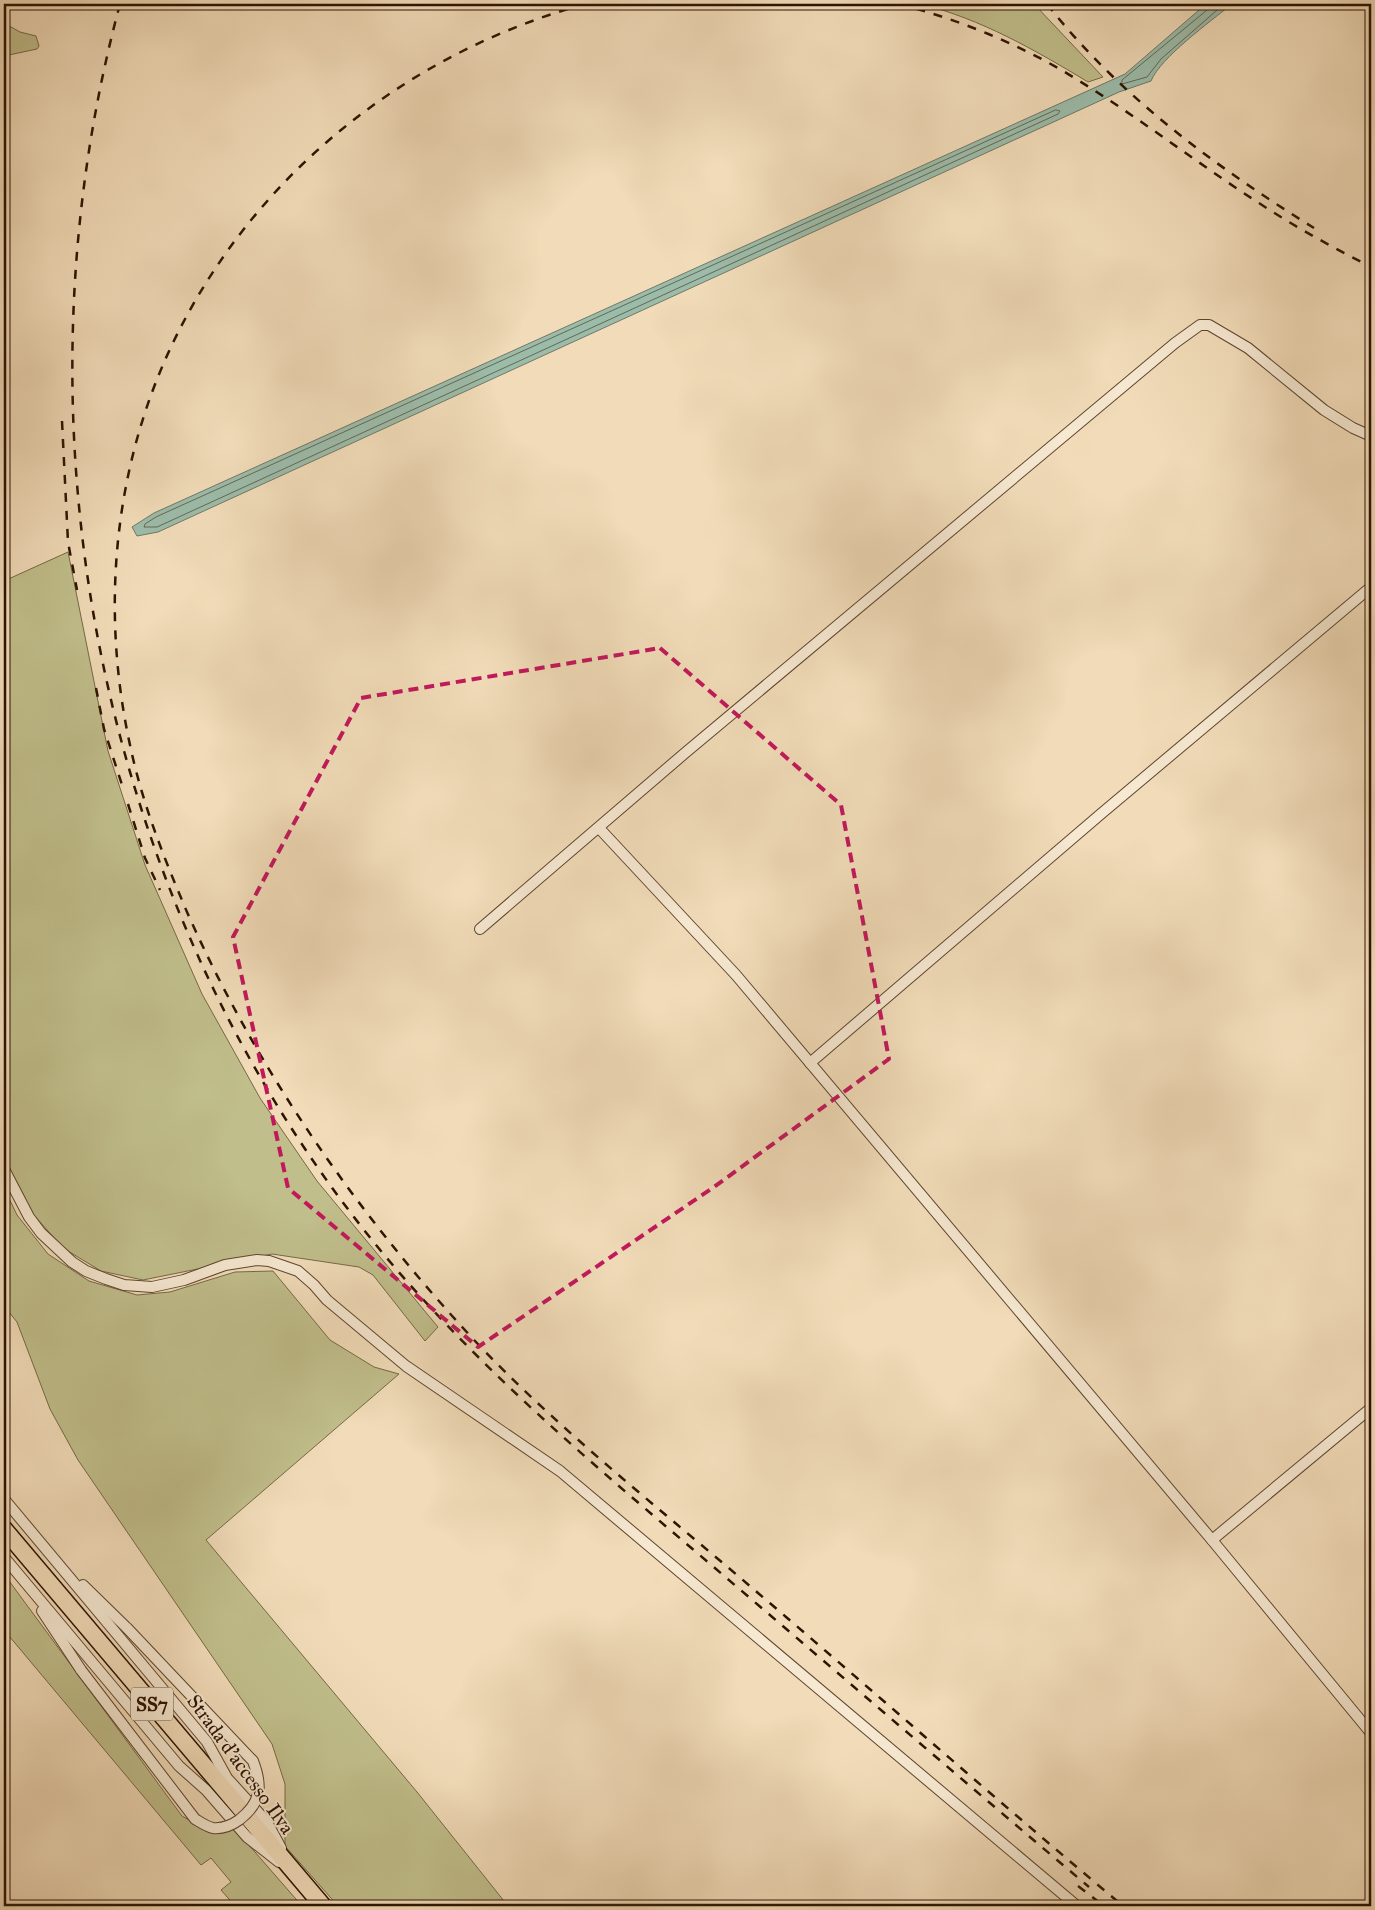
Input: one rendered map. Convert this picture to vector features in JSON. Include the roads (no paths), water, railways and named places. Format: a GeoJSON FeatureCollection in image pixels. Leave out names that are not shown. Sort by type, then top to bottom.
{"type":"FeatureCollection","features":[{"type":"Feature","properties":{"kind":"main road","name":"SS7"},"geometry":{"type":"LineString","coordinates":[[4,1529],[323,1906]]}},
{"type":"Feature","properties":{"kind":"street"},"geometry":{"type":"LineString","coordinates":[[480,929],[729,716],[1175,343],[1200,326],[1209,325],[1248,348],[1324,410],[1371,436]]}},
{"type":"Feature","properties":{"kind":"street"},"geometry":{"type":"LineString","coordinates":[[810,1063],[1102,813],[1371,587]]}},
{"type":"Feature","properties":{"kind":"street"},"geometry":{"type":"LineString","coordinates":[[599,828],[730,968],[1212,1540],[1371,1733]]}},
{"type":"Feature","properties":{"kind":"street"},"geometry":{"type":"LineString","coordinates":[[4,1169],[29,1217],[56,1248],[86,1271],[124,1286],[152,1287],[168,1284],[225,1265],[249,1261],[269,1261],[298,1270],[314,1284],[327,1300],[406,1366],[560,1470],[1077,1906]]}},
{"type":"Feature","properties":{"kind":"street"},"geometry":{"type":"LineString","coordinates":[[1212,1540],[1371,1408]]}},
{"type":"Feature","properties":{"kind":"street","name":"Strada d'accesso Ilva"},"geometry":{"type":"LineString","coordinates":[[4,1499],[207,1742],[227,1778],[267,1822],[300,1879]]}},
{"type":"Feature","properties":{"kind":"street"},"geometry":{"type":"LineString","coordinates":[[13,1568],[81,1670],[195,1819],[213,1828],[230,1826],[253,1809],[258,1791],[258,1774],[253,1761],[127,1628],[41,1543]]}},
{"type":"Feature","properties":{"kind":"street","name":"Strada d'accesso Ilva"},"geometry":{"type":"LineString","coordinates":[[4,1557],[179,1766],[206,1790],[247,1837],[300,1879]]}},
{"type":"Feature","properties":{"kind":"water"},"geometry":{"type":"Polygon","coordinates":[[[1206,4],[1232,4],[1175,51],[1156,72],[1151,81],[1119,92],[158,532],[137,536],[132,527],[154,513],[1125,74],[1206,4]]]}},
{"type":"Feature","properties":{"kind":"railway"},"geometry":{"type":"LineString","coordinates":[[120,4],[86,173],[73,346],[80,518],[108,689],[157,854],[225,1012],[313,1161],[420,1296],[455,1334],[567,1441],[1089,1887]]}},
{"type":"Feature","properties":{"kind":"railway"},"geometry":{"type":"LineString","coordinates":[[585,4],[518,26],[455,55],[395,90],[340,131],[289,178],[243,230],[203,287],[170,349],[151,396],[136,444],[125,493],[118,543],[115,594],[116,644],[121,695],[135,767],[162,851],[187,912],[245,1028],[278,1084],[350,1191],[432,1293],[475,1341],[577,1439],[1123,1906]]}},
{"type":"Feature","properties":{"kind":"railway"},"geometry":{"type":"LineString","coordinates":[[899,4],[983,32],[1044,60],[1114,103],[1237,189],[1316,238],[1371,267]]}},
{"type":"Feature","properties":{"kind":"railway"},"geometry":{"type":"LineString","coordinates":[[1047,4],[1075,38],[1105,69],[1171,128],[1205,155],[1314,228]]}},
{"type":"Feature","properties":{"kind":"railway"},"geometry":{"type":"LineString","coordinates":[[62,421],[68,542],[77,590]]}},
{"type":"Feature","properties":{"kind":"railway"},"geometry":{"type":"LineString","coordinates":[[96,688],[104,729],[122,785]]}},
{"type":"Feature","properties":{"kind":"railway"},"geometry":{"type":"LineString","coordinates":[[128,804],[145,858],[160,890]]}},
{"type":"Feature","properties":{"kind":"railway"},"geometry":{"type":"LineString","coordinates":[[1078,1886],[1104,1906]]}}]}
